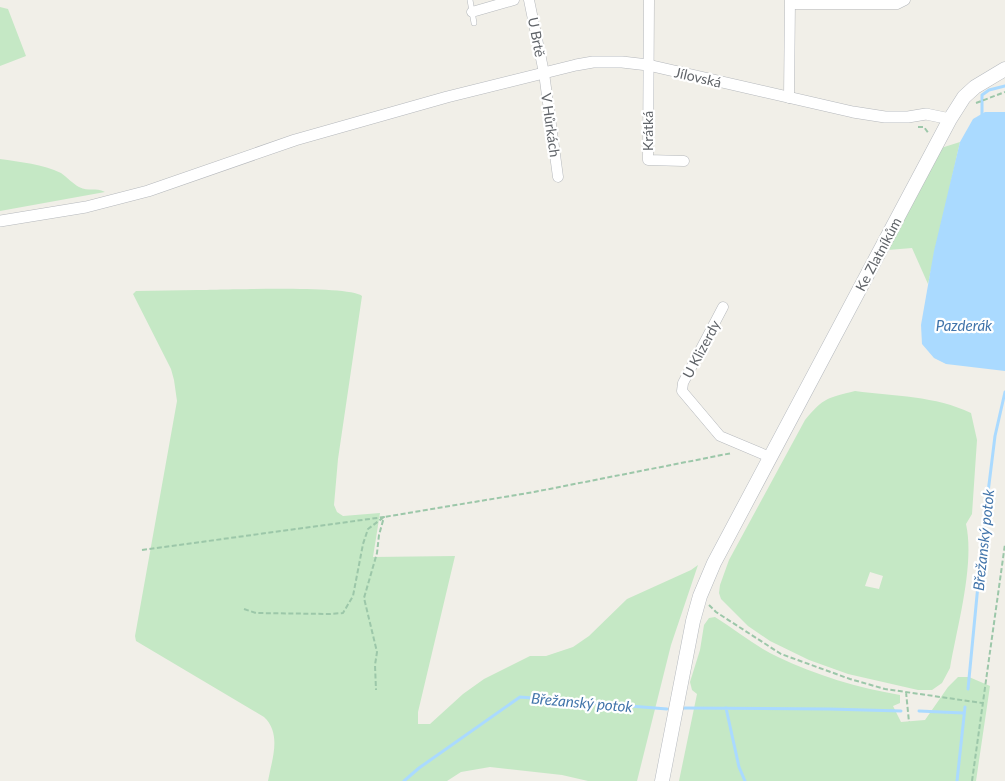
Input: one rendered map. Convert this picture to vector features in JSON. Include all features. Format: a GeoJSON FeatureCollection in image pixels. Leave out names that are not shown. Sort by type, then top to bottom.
{"type":"FeatureCollection","features":[{"type":"Feature","properties":{"kind":"main road","name":"Ke Zlatníkům"},"geometry":{"type":"LineString","coordinates":[[662,781],[689,639],[700,596],[714,562],[950,119],[964,97],[975,87],[1005,68]]}},
{"type":"Feature","properties":{"kind":"street"},"geometry":{"type":"LineString","coordinates":[[472,12],[514,0]]}},
{"type":"Feature","properties":{"kind":"street","name":"U Brtě"},"geometry":{"type":"LineString","coordinates":[[529,0],[544,73]]}},
{"type":"Feature","properties":{"kind":"street"},"geometry":{"type":"LineString","coordinates":[[648,65],[649,0]]}},
{"type":"Feature","properties":{"kind":"street"},"geometry":{"type":"LineString","coordinates":[[789,98],[790,2],[897,4],[904,0]]}},
{"type":"Feature","properties":{"kind":"street","name":"Jílovská"},"geometry":{"type":"LineString","coordinates":[[0,221],[86,207],[148,191],[295,140],[447,97],[593,62],[622,62],[648,65],[789,98],[885,117],[908,117],[926,114],[950,119]]}},
{"type":"Feature","properties":{"kind":"street","name":"Krátká"},"geometry":{"type":"LineString","coordinates":[[648,65],[648,160],[684,161]]}},
{"type":"Feature","properties":{"kind":"street","name":"V Hůrkách"},"geometry":{"type":"LineString","coordinates":[[544,73],[558,177]]}},
{"type":"Feature","properties":{"kind":"street","name":"U Klizerdy"},"geometry":{"type":"LineString","coordinates":[[723,307],[683,383],[682,391],[720,436],[754,450]]}},
{"type":"Feature","properties":{"kind":"street"},"geometry":{"type":"LineString","coordinates":[[754,450],[770,457]]}},
{"type":"Feature","properties":{"kind":"lane"},"geometry":{"type":"LineString","coordinates":[[470,0],[474,24]]}},
{"type":"Feature","properties":{"kind":"path"},"geometry":{"type":"LineString","coordinates":[[980,102],[1005,92]]}},
{"type":"Feature","properties":{"kind":"path"},"geometry":{"type":"LineString","coordinates":[[142,550],[384,517],[534,492],[724,453],[754,450]]}},
{"type":"Feature","properties":{"kind":"path"},"geometry":{"type":"LineString","coordinates":[[244,609],[256,613],[343,613],[353,596],[362,544],[368,529],[384,517]]}},
{"type":"Feature","properties":{"kind":"path"},"geometry":{"type":"LineString","coordinates":[[376,690],[375,665],[377,652],[364,598],[377,553],[384,517]]}},
{"type":"Feature","properties":{"kind":"path"},"geometry":{"type":"LineString","coordinates":[[972,781],[1005,544]]}},
{"type":"Feature","properties":{"kind":"path"},"geometry":{"type":"LineString","coordinates":[[700,596],[716,612],[781,654],[850,679],[885,689],[982,703]]}},
{"type":"Feature","properties":{"kind":"path"},"geometry":{"type":"LineString","coordinates":[[906,692],[909,722]]}},
{"type":"Feature","properties":{"kind":"green space"},"geometry":{"type":"Polygon","coordinates":[[[0,7],[8,9],[26,56],[0,66],[0,7]]]}},
{"type":"Feature","properties":{"kind":"green space"},"geometry":{"type":"Polygon","coordinates":[[[960,142],[928,284],[912,248],[888,250],[941,148],[960,142]]]}},
{"type":"Feature","properties":{"kind":"green space"},"geometry":{"type":"Polygon","coordinates":[[[0,159],[47,167],[61,173],[79,187],[105,192],[0,211],[0,159]]]}},
{"type":"Feature","properties":{"kind":"green space"},"geometry":{"type":"Polygon","coordinates":[[[334,290],[362,296],[338,459],[334,505],[337,512],[343,516],[380,513],[373,557],[455,556],[418,712],[418,724],[430,724],[463,694],[484,679],[530,656],[546,656],[573,647],[589,636],[627,599],[698,565],[671,645],[637,781],[588,781],[562,775],[490,767],[461,772],[447,781],[268,781],[274,739],[270,724],[264,717],[136,641],[135,636],[177,401],[171,369],[133,294],[136,291],[334,290]]]}},
{"type":"Feature","properties":{"kind":"green space"},"geometry":{"type":"Polygon","coordinates":[[[855,391],[929,400],[958,407],[971,413],[977,440],[972,514],[966,524],[968,540],[967,576],[950,668],[942,683],[932,690],[918,690],[848,674],[809,660],[770,641],[748,626],[721,599],[719,593],[729,560],[805,420],[817,407],[832,397],[855,391]],[[870,572],[865,586],[879,589],[883,576],[870,572]]]}},
{"type":"Feature","properties":{"kind":"green space"},"geometry":{"type":"Polygon","coordinates":[[[715,617],[770,653],[792,664],[869,689],[900,695],[900,703],[893,706],[901,722],[925,720],[948,687],[958,677],[969,677],[990,686],[976,781],[679,781],[697,694],[692,690],[690,682],[700,650],[704,625],[709,618],[715,617]]]}},
{"type":"Feature","properties":{"kind":"water","name":"Pazderák"},"geometry":{"type":"Polygon","coordinates":[[[985,112],[1005,112],[1005,371],[946,364],[934,358],[922,344],[921,325],[934,251],[960,142],[973,119],[985,112]]]}},
{"type":"Feature","properties":{"kind":"waterway","name":"Břežanský potok"},"geometry":{"type":"LineString","coordinates":[[982,118],[982,95],[989,90],[1005,86]]}},
{"type":"Feature","properties":{"kind":"waterway","name":"Břežanský potok"},"geometry":{"type":"LineString","coordinates":[[968,689],[983,533],[995,436],[1005,392]]}},
{"type":"Feature","properties":{"kind":"waterway","name":"Břežanský potok"},"geometry":{"type":"LineString","coordinates":[[404,781],[419,768],[520,697],[667,709]]}},
{"type":"Feature","properties":{"kind":"waterway"},"geometry":{"type":"LineString","coordinates":[[957,781],[965,707]]}},
{"type":"Feature","properties":{"kind":"waterway","name":"Břežanský potok"},"geometry":{"type":"LineString","coordinates":[[682,708],[901,711]]}},
{"type":"Feature","properties":{"kind":"waterway"},"geometry":{"type":"LineString","coordinates":[[726,708],[739,767],[745,781]]}},
{"type":"Feature","properties":{"kind":"waterway","name":"Břežanský potok"},"geometry":{"type":"LineString","coordinates":[[919,711],[963,713]]}}]}
